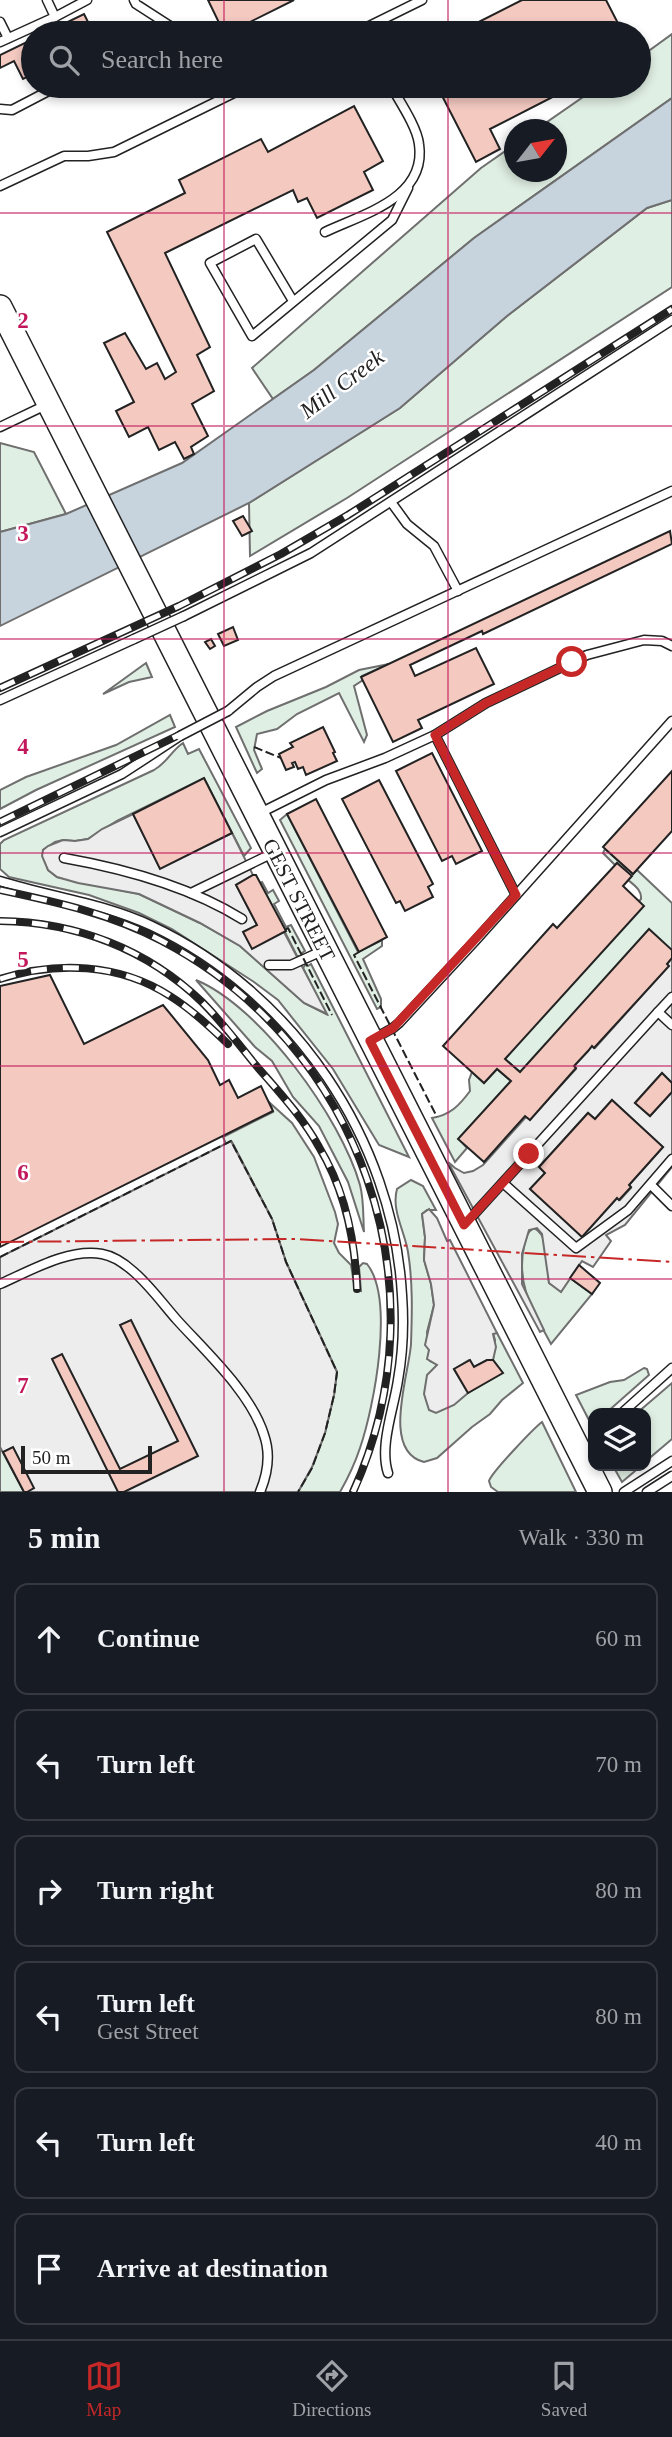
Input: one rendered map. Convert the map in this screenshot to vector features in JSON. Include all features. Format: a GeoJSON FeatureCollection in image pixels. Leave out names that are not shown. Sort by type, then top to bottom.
{"type":"FeatureCollection","features":[{"type":"Feature","properties":{"kind":"street","name":"GEST STREET"},"geometry":{"type":"LineString","coordinates":[[0,307],[464,1225],[583,1448],[600,1492]]}},
{"type":"Feature","properties":{"kind":"lane"},"geometry":{"type":"LineString","coordinates":[[47,0],[55,17]]}},
{"type":"Feature","properties":{"kind":"lane"},"geometry":{"type":"LineString","coordinates":[[46,21],[87,0]]}},
{"type":"Feature","properties":{"kind":"lane"},"geometry":{"type":"LineString","coordinates":[[134,0],[162,21]]}},
{"type":"Feature","properties":{"kind":"lane"},"geometry":{"type":"LineString","coordinates":[[382,21],[422,0]]}},
{"type":"Feature","properties":{"kind":"lane"},"geometry":{"type":"LineString","coordinates":[[0,22],[4,40],[21,32]]}},
{"type":"Feature","properties":{"kind":"lane"},"geometry":{"type":"LineString","coordinates":[[0,109],[12,110],[35,98]]}},
{"type":"Feature","properties":{"kind":"lane"},"geometry":{"type":"LineString","coordinates":[[0,186],[64,156],[114,152],[224,98]]}},
{"type":"Feature","properties":{"kind":"lane"},"geometry":{"type":"LineString","coordinates":[[293,301],[256,239],[209,263],[252,336],[392,219],[419,165],[419,142],[397,98]]}},
{"type":"Feature","properties":{"kind":"lane"},"geometry":{"type":"LineString","coordinates":[[325,232],[387,203],[408,188]]}},
{"type":"Feature","properties":{"kind":"lane"},"geometry":{"type":"LineString","coordinates":[[0,700],[184,616],[311,553],[672,320]]}},
{"type":"Feature","properties":{"kind":"lane"},"geometry":{"type":"LineString","coordinates":[[0,426],[49,403]]}},
{"type":"Feature","properties":{"kind":"lane"},"geometry":{"type":"LineString","coordinates":[[0,832],[122,774],[180,736],[228,711],[274,676],[672,491]]}},
{"type":"Feature","properties":{"kind":"lane"},"geometry":{"type":"LineString","coordinates":[[391,502],[407,524],[433,546],[458,592]]}},
{"type":"Feature","properties":{"kind":"lane"},"geometry":{"type":"LineString","coordinates":[[256,815],[326,780],[385,758],[435,735],[486,703],[587,655],[613,646],[654,639],[672,643]]}},
{"type":"Feature","properties":{"kind":"lane"},"geometry":{"type":"LineString","coordinates":[[370,1041],[393,1028],[672,721]]}},
{"type":"Feature","properties":{"kind":"lane"},"geometry":{"type":"LineString","coordinates":[[435,735],[516,895]]}},
{"type":"Feature","properties":{"kind":"lane"},"geometry":{"type":"LineString","coordinates":[[191,893],[275,852]]}},
{"type":"Feature","properties":{"kind":"lane"},"geometry":{"type":"LineString","coordinates":[[64,858],[123,871],[191,893],[242,919]]}},
{"type":"Feature","properties":{"kind":"lane"},"geometry":{"type":"LineString","coordinates":[[0,881],[104,907],[168,934],[228,973],[269,1007],[326,1075],[349,1113],[370,1157],[386,1200],[397,1251],[402,1295],[402,1346],[384,1455],[388,1473]]}},
{"type":"Feature","properties":{"kind":"lane"},"geometry":{"type":"LineString","coordinates":[[269,965],[291,965],[324,950]]}},
{"type":"Feature","properties":{"kind":"lane"},"geometry":{"type":"LineString","coordinates":[[464,1225],[672,997]]}},
{"type":"Feature","properties":{"kind":"lane"},"geometry":{"type":"LineString","coordinates":[[658,1012],[672,1025]]}},
{"type":"Feature","properties":{"kind":"lane"},"geometry":{"type":"LineString","coordinates":[[503,1183],[576,1248],[624,1214],[672,1159]]}},
{"type":"Feature","properties":{"kind":"lane"},"geometry":{"type":"LineString","coordinates":[[651,1185],[672,1206]]}},
{"type":"Feature","properties":{"kind":"lane"},"geometry":{"type":"LineString","coordinates":[[0,1284],[49,1263],[87,1254],[111,1256],[133,1271],[230,1380],[255,1416],[264,1434],[268,1454],[267,1473],[260,1492]]}},
{"type":"Feature","properties":{"kind":"lane"},"geometry":{"type":"LineString","coordinates":[[628,1408],[672,1368]]}},
{"type":"Feature","properties":{"kind":"lane"},"geometry":{"type":"LineString","coordinates":[[624,1492],[672,1461]]}},
{"type":"Feature","properties":{"kind":"lane"},"geometry":{"type":"LineString","coordinates":[[647,1492],[672,1476]]}},
{"type":"Feature","properties":{"kind":"green space"},"geometry":{"type":"Polygon","coordinates":[[[672,34],[672,98],[567,172],[567,119],[551,119],[582,98],[651,98],[651,49],[672,34]]]}},
{"type":"Feature","properties":{"kind":"green space"},"geometry":{"type":"Polygon","coordinates":[[[504,152],[504,182],[553,182],[474,238],[314,370],[273,399],[252,368],[481,168],[504,152]]]}},
{"type":"Feature","properties":{"kind":"green space"},"geometry":{"type":"Polygon","coordinates":[[[672,200],[672,287],[347,498],[250,556],[249,503],[400,408],[507,316],[647,208],[672,200]]]}},
{"type":"Feature","properties":{"kind":"green space"},"geometry":{"type":"Polygon","coordinates":[[[0,443],[34,452],[66,514],[0,532],[0,443]]]}},
{"type":"Feature","properties":{"kind":"green space"},"geometry":{"type":"Polygon","coordinates":[[[146,663],[152,677],[129,682],[103,694],[146,663]]]}},
{"type":"Feature","properties":{"kind":"green space"},"geometry":{"type":"Polygon","coordinates":[[[389,664],[362,676],[363,680],[354,686],[367,735],[364,742],[339,693],[297,714],[277,729],[257,734],[254,750],[262,769],[257,773],[236,727],[359,670],[389,664]]]}},
{"type":"Feature","properties":{"kind":"green space"},"geometry":{"type":"Polygon","coordinates":[[[170,715],[175,727],[0,809],[0,790],[26,777],[116,745],[170,715]]]}},
{"type":"Feature","properties":{"kind":"green space"},"geometry":{"type":"Polygon","coordinates":[[[183,743],[188,754],[199,749],[251,848],[244,856],[204,778],[117,821],[88,839],[55,842],[43,850],[48,870],[57,877],[139,894],[200,923],[240,946],[304,1003],[326,1014],[303,968],[306,964],[311,964],[409,1157],[379,1145],[333,1069],[278,1000],[254,982],[172,929],[139,913],[89,895],[9,877],[0,869],[0,844],[4,840],[154,770],[183,743]]]}},
{"type":"Feature","properties":{"kind":"green space"},"geometry":{"type":"Polygon","coordinates":[[[287,814],[358,952],[382,940],[382,946],[363,959],[381,999],[381,1007],[377,1009],[280,820],[287,814]]]}},
{"type":"Feature","properties":{"kind":"green space"},"geometry":{"type":"Polygon","coordinates":[[[605,849],[633,874],[637,870],[672,903],[672,950],[520,1072],[505,1059],[641,899],[639,890],[628,880],[631,876],[603,853],[605,849]]]}},
{"type":"Feature","properties":{"kind":"green space"},"geometry":{"type":"Polygon","coordinates":[[[262,882],[268,893],[273,890],[279,901],[274,904],[286,927],[291,925],[305,951],[303,956],[297,956],[260,883],[262,882]]]}},
{"type":"Feature","properties":{"kind":"green space"},"geometry":{"type":"Polygon","coordinates":[[[196,980],[221,994],[246,1014],[271,1039],[317,1098],[336,1128],[360,1185],[364,1232],[348,1182],[319,1126],[293,1097],[272,1061],[255,1047],[196,980]]]}},
{"type":"Feature","properties":{"kind":"green space"},"geometry":{"type":"Polygon","coordinates":[[[497,1069],[511,1081],[459,1139],[467,1148],[455,1162],[432,1118],[449,1112],[462,1101],[470,1091],[469,1080],[472,1072],[484,1083],[497,1069]]]}},
{"type":"Feature","properties":{"kind":"green space"},"geometry":{"type":"Polygon","coordinates":[[[270,1103],[292,1123],[314,1157],[338,1224],[334,1243],[339,1253],[351,1265],[355,1290],[361,1291],[359,1267],[363,1263],[367,1264],[375,1280],[380,1302],[379,1354],[371,1407],[358,1454],[340,1492],[298,1492],[312,1467],[325,1433],[337,1372],[286,1262],[272,1219],[232,1142],[226,1144],[223,1137],[273,1112],[270,1103]]]}},
{"type":"Feature","properties":{"kind":"green space"},"geometry":{"type":"Polygon","coordinates":[[[411,1180],[423,1186],[436,1210],[427,1210],[422,1214],[424,1260],[434,1305],[427,1332],[430,1361],[437,1364],[436,1367],[459,1378],[468,1393],[502,1373],[493,1360],[493,1333],[497,1333],[523,1383],[437,1458],[424,1462],[411,1455],[400,1428],[411,1344],[412,1298],[408,1252],[397,1213],[396,1197],[397,1189],[411,1180]]]}},
{"type":"Feature","properties":{"kind":"green space"},"geometry":{"type":"Polygon","coordinates":[[[534,1228],[543,1237],[545,1244],[549,1283],[561,1291],[570,1278],[592,1294],[551,1344],[528,1297],[522,1273],[525,1243],[528,1233],[534,1228]]]}},
{"type":"Feature","properties":{"kind":"green space"},"geometry":{"type":"Polygon","coordinates":[[[644,1368],[649,1375],[612,1408],[588,1408],[588,1418],[576,1395],[610,1382],[624,1380],[644,1368]]]}},
{"type":"Feature","properties":{"kind":"green space"},"geometry":{"type":"Polygon","coordinates":[[[672,1383],[672,1439],[651,1457],[651,1408],[643,1408],[672,1383]]]}},
{"type":"Feature","properties":{"kind":"green space"},"geometry":{"type":"Polygon","coordinates":[[[542,1422],[576,1492],[498,1492],[491,1487],[489,1481],[492,1476],[542,1422]]]}},
{"type":"Feature","properties":{"kind":"green space"},"geometry":{"type":"Polygon","coordinates":[[[0,1447],[3,1452],[24,1492],[0,1492],[0,1447]]]}},
{"type":"Feature","properties":{"kind":"green space"},"geometry":{"type":"Polygon","coordinates":[[[616,1471],[635,1471],[622,1482],[616,1471]]]}},
{"type":"Feature","properties":{"kind":"shaded area"},"geometry":{"type":"Polygon","coordinates":[[[133,814],[160,868],[232,833],[253,875],[236,885],[257,925],[243,932],[284,932],[327,1014],[304,1003],[240,946],[200,923],[139,894],[78,883],[57,877],[48,870],[42,856],[43,850],[48,846],[63,840],[88,839],[133,814]]]}},
{"type":"Feature","properties":{"kind":"shaded area"},"geometry":{"type":"Polygon","coordinates":[[[672,958],[672,1083],[662,1073],[635,1103],[650,1116],[672,1092],[672,1167],[625,1225],[606,1235],[611,1241],[593,1267],[582,1261],[561,1292],[549,1283],[542,1234],[537,1228],[529,1230],[522,1254],[522,1284],[544,1330],[540,1332],[448,1162],[464,1173],[483,1165],[526,1117],[530,1119],[576,1069],[574,1066],[592,1046],[595,1048],[665,970],[672,958]],[[612,1100],[595,1119],[588,1113],[539,1167],[545,1173],[530,1189],[582,1236],[617,1198],[620,1200],[631,1188],[629,1185],[663,1147],[612,1100]]]}},
{"type":"Feature","properties":{"kind":"shaded area"},"geometry":{"type":"Polygon","coordinates":[[[231,1141],[272,1219],[286,1262],[337,1372],[325,1433],[312,1467],[298,1492],[24,1492],[0,1447],[0,1257],[231,1141]]]}},
{"type":"Feature","properties":{"kind":"shaded area"},"geometry":{"type":"Polygon","coordinates":[[[429,1209],[437,1218],[447,1241],[450,1240],[497,1333],[493,1334],[496,1347],[493,1360],[474,1367],[469,1360],[454,1369],[468,1393],[454,1405],[436,1413],[429,1410],[424,1394],[427,1375],[437,1365],[427,1359],[429,1350],[425,1345],[434,1305],[424,1260],[422,1214],[429,1209]]]}},
{"type":"Feature","properties":{"kind":"water","name":"Mill Creek"},"geometry":{"type":"Polygon","coordinates":[[[672,98],[672,200],[647,208],[507,316],[400,408],[249,503],[0,626],[0,532],[66,514],[182,463],[314,370],[474,238],[553,182],[567,182],[567,172],[672,98]]]}},
{"type":"Feature","properties":{"kind":"building"},"geometry":{"type":"Polygon","coordinates":[[[208,0],[294,0],[252,21],[218,21],[208,0]]]}},
{"type":"Feature","properties":{"kind":"building"},"geometry":{"type":"Polygon","coordinates":[[[522,0],[606,0],[617,21],[481,21],[522,0]]]}},
{"type":"Feature","properties":{"kind":"building"},"geometry":{"type":"Polygon","coordinates":[[[84,14],[88,21],[70,21],[84,14]]]}},
{"type":"Feature","properties":{"kind":"building"},"geometry":{"type":"Polygon","coordinates":[[[21,45],[21,75],[14,61],[0,68],[0,55],[21,45]]]}},
{"type":"Feature","properties":{"kind":"building"},"geometry":{"type":"Polygon","coordinates":[[[443,98],[551,98],[510,119],[504,119],[504,122],[490,129],[500,149],[476,162],[443,98]]]}},
{"type":"Feature","properties":{"kind":"building"},"geometry":{"type":"Polygon","coordinates":[[[354,106],[383,161],[364,172],[373,190],[317,218],[307,198],[298,202],[293,190],[165,253],[210,347],[197,355],[214,391],[192,404],[208,436],[191,447],[194,454],[184,459],[175,442],[159,450],[148,427],[129,437],[116,411],[134,402],[104,343],[125,333],[146,369],[157,363],[165,379],[176,372],[107,232],[185,193],[179,180],[261,139],[268,152],[354,106]]]}},
{"type":"Feature","properties":{"kind":"building"},"geometry":{"type":"Polygon","coordinates":[[[243,516],[252,531],[242,536],[233,521],[243,516]]]}},
{"type":"Feature","properties":{"kind":"building"},"geometry":{"type":"Polygon","coordinates":[[[670,531],[672,544],[483,634],[482,631],[410,665],[415,676],[476,648],[494,684],[418,720],[422,728],[393,742],[361,677],[670,531]]]}},
{"type":"Feature","properties":{"kind":"building"},"geometry":{"type":"Polygon","coordinates":[[[233,627],[238,640],[224,646],[218,634],[233,627]]]}},
{"type":"Feature","properties":{"kind":"building"},"geometry":{"type":"Polygon","coordinates":[[[211,639],[215,646],[210,649],[205,642],[211,639]]]}},
{"type":"Feature","properties":{"kind":"building"},"geometry":{"type":"Polygon","coordinates":[[[323,727],[337,761],[306,775],[303,767],[298,769],[295,762],[292,763],[294,767],[286,770],[279,754],[293,747],[290,743],[323,727]]]}},
{"type":"Feature","properties":{"kind":"building"},"geometry":{"type":"Polygon","coordinates":[[[432,753],[482,851],[456,864],[452,856],[442,861],[396,771],[432,753]]]}},
{"type":"Feature","properties":{"kind":"building"},"geometry":{"type":"Polygon","coordinates":[[[672,771],[672,831],[633,874],[603,847],[672,771]]]}},
{"type":"Feature","properties":{"kind":"building"},"geometry":{"type":"Polygon","coordinates":[[[204,778],[232,833],[160,869],[133,814],[204,778]]]}},
{"type":"Feature","properties":{"kind":"building"},"geometry":{"type":"Polygon","coordinates":[[[379,780],[433,884],[428,887],[433,897],[405,911],[400,901],[396,903],[342,799],[379,780]]]}},
{"type":"Feature","properties":{"kind":"building"},"geometry":{"type":"Polygon","coordinates":[[[316,799],[387,937],[359,952],[287,814],[316,799]]]}},
{"type":"Feature","properties":{"kind":"building"},"geometry":{"type":"Polygon","coordinates":[[[617,863],[632,876],[623,886],[644,906],[505,1059],[520,1072],[649,929],[672,950],[672,958],[667,964],[669,966],[594,1048],[592,1046],[530,1120],[525,1116],[484,1162],[458,1139],[511,1081],[497,1069],[484,1083],[443,1046],[553,924],[557,928],[617,863]]]}},
{"type":"Feature","properties":{"kind":"building"},"geometry":{"type":"Polygon","coordinates":[[[256,875],[286,931],[252,949],[243,932],[257,925],[236,885],[256,875]]]}},
{"type":"Feature","properties":{"kind":"building"},"geometry":{"type":"Polygon","coordinates":[[[50,975],[84,1044],[163,1005],[208,1060],[220,1085],[229,1080],[238,1098],[261,1086],[273,1111],[0,1247],[0,986],[50,975]]]}},
{"type":"Feature","properties":{"kind":"building"},"geometry":{"type":"Polygon","coordinates":[[[662,1073],[672,1083],[672,1092],[650,1116],[635,1103],[662,1073]]]}},
{"type":"Feature","properties":{"kind":"building"},"geometry":{"type":"Polygon","coordinates":[[[612,1100],[663,1147],[629,1185],[631,1187],[619,1200],[617,1198],[582,1237],[530,1189],[545,1173],[539,1167],[588,1113],[595,1119],[612,1100]]]}},
{"type":"Feature","properties":{"kind":"building"},"geometry":{"type":"Polygon","coordinates":[[[579,1265],[600,1283],[592,1294],[570,1278],[579,1265]]]}},
{"type":"Feature","properties":{"kind":"building"},"geometry":{"type":"Polygon","coordinates":[[[131,1320],[198,1456],[124,1492],[118,1492],[52,1359],[62,1354],[120,1469],[178,1441],[120,1325],[131,1320]]]}},
{"type":"Feature","properties":{"kind":"building"},"geometry":{"type":"Polygon","coordinates":[[[470,1360],[474,1367],[493,1360],[503,1373],[468,1393],[454,1369],[470,1360]]]}},
{"type":"Feature","properties":{"kind":"building"},"geometry":{"type":"Polygon","coordinates":[[[13,1447],[34,1488],[27,1492],[24,1492],[3,1452],[13,1447]]]}},
{"type":"Feature","properties":{"kind":"railway"},"geometry":{"type":"LineString","coordinates":[[0,688],[179,606],[281,554],[348,515],[672,309]]}},
{"type":"Feature","properties":{"kind":"railway"},"geometry":{"type":"LineString","coordinates":[[0,822],[179,735]]}},
{"type":"Feature","properties":{"kind":"railway"},"geometry":{"type":"LineString","coordinates":[[0,890],[103,916],[162,941],[231,986],[289,1042],[334,1107],[367,1179],[386,1255],[390,1334],[380,1414],[353,1492]]}},
{"type":"Feature","properties":{"kind":"railway"},"geometry":{"type":"LineString","coordinates":[[0,921],[56,927],[109,942],[158,967],[202,1002],[297,1114],[328,1163],[347,1215],[357,1289]]}},
{"type":"Feature","properties":{"kind":"railway"},"geometry":{"type":"LineString","coordinates":[[0,979],[43,969],[87,968],[109,971],[150,985],[178,1001],[228,1044]]}},
{"type":"Feature","properties":{"kind":"fence"},"geometry":{"type":"LineString","coordinates":[[254,747],[281,758]]}},
{"type":"Feature","properties":{"kind":"fence"},"geometry":{"type":"LineString","coordinates":[[285,930],[288,928],[332,1015]]}},
{"type":"Feature","properties":{"kind":"fence"},"geometry":{"type":"LineString","coordinates":[[359,952],[354,955],[437,1117]]}},
{"type":"Feature","properties":{"kind":"fence"},"geometry":{"type":"LineString","coordinates":[[0,1257],[231,1141],[272,1219],[286,1262],[337,1372],[325,1433],[312,1468],[298,1492]]}},
{"type":"Feature","properties":{"kind":"power"},"geometry":{"type":"LineString","coordinates":[[0,1242],[297,1239],[672,1262]]}},
{"type":"Feature","properties":{"kind":"route"},"geometry":{"type":"LineString","coordinates":[[529,1154],[464,1225],[370,1041],[393,1028],[516,895],[435,735],[486,703],[572,662]]}}]}
